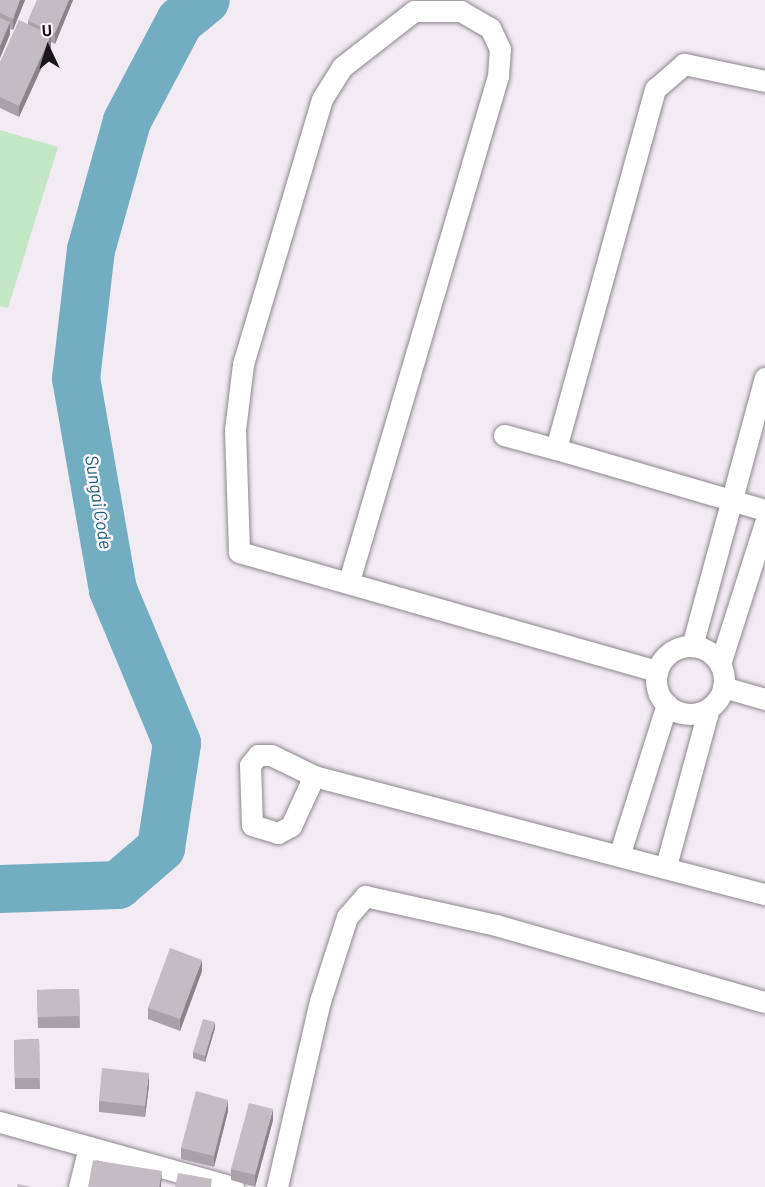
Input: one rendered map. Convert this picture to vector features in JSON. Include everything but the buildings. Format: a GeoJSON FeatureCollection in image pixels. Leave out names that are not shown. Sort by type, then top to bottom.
{"type":"FeatureCollection","features":[{"type":"Feature","properties":{"kind":"street"},"geometry":{"type":"LineString","coordinates":[[349,581],[498,76],[500,49],[490,28],[461,11],[414,11],[342,67],[322,99],[243,364],[235,430],[239,552],[349,581],[657,671]]}},
{"type":"Feature","properties":{"kind":"street"},"geometry":{"type":"LineString","coordinates":[[556,449],[655,89],[684,64],[765,81]]}},
{"type":"Feature","properties":{"kind":"street"},"geometry":{"type":"LineString","coordinates":[[692,646],[765,378]]}},
{"type":"Feature","properties":{"kind":"street"},"geometry":{"type":"LineString","coordinates":[[504,435],[765,510]]}},
{"type":"Feature","properties":{"kind":"street"},"geometry":{"type":"LineString","coordinates":[[666,866],[708,711],[723,687],[720,664],[765,523]]}},
{"type":"Feature","properties":{"kind":"street"},"geometry":{"type":"LineString","coordinates":[[692,646],[720,664]]}},
{"type":"Feature","properties":{"kind":"street"},"geometry":{"type":"LineString","coordinates":[[657,671],[670,653],[692,646]]}},
{"type":"Feature","properties":{"kind":"street"},"geometry":{"type":"LineString","coordinates":[[620,852],[667,704],[657,671]]}},
{"type":"Feature","properties":{"kind":"street"},"geometry":{"type":"LineString","coordinates":[[723,687],[765,699]]}},
{"type":"Feature","properties":{"kind":"street"},"geometry":{"type":"LineString","coordinates":[[667,704],[688,713],[708,711]]}},
{"type":"Feature","properties":{"kind":"street"},"geometry":{"type":"LineString","coordinates":[[314,776],[620,852],[765,894]]}},
{"type":"Feature","properties":{"kind":"street"},"geometry":{"type":"LineString","coordinates":[[277,1187],[320,1001],[347,917],[365,896],[496,925],[765,1002]]}},
{"type":"Feature","properties":{"kind":"street"},"geometry":{"type":"LineString","coordinates":[[0,1122],[233,1187]]}},
{"type":"Feature","properties":{"kind":"street"},"geometry":{"type":"LineString","coordinates":[[79,1187],[89,1147]]}},
{"type":"Feature","properties":{"kind":"green space"},"geometry":{"type":"Polygon","coordinates":[[[0,130],[58,147],[8,308],[0,306],[0,130]]]}},
{"type":"Feature","properties":{"kind":"waterway","name":"Sungai Code"},"geometry":{"type":"LineString","coordinates":[[0,889],[118,885],[161,848],[177,743],[113,590],[76,379],[91,250],[127,121],[180,21],[206,0]]}}]}
